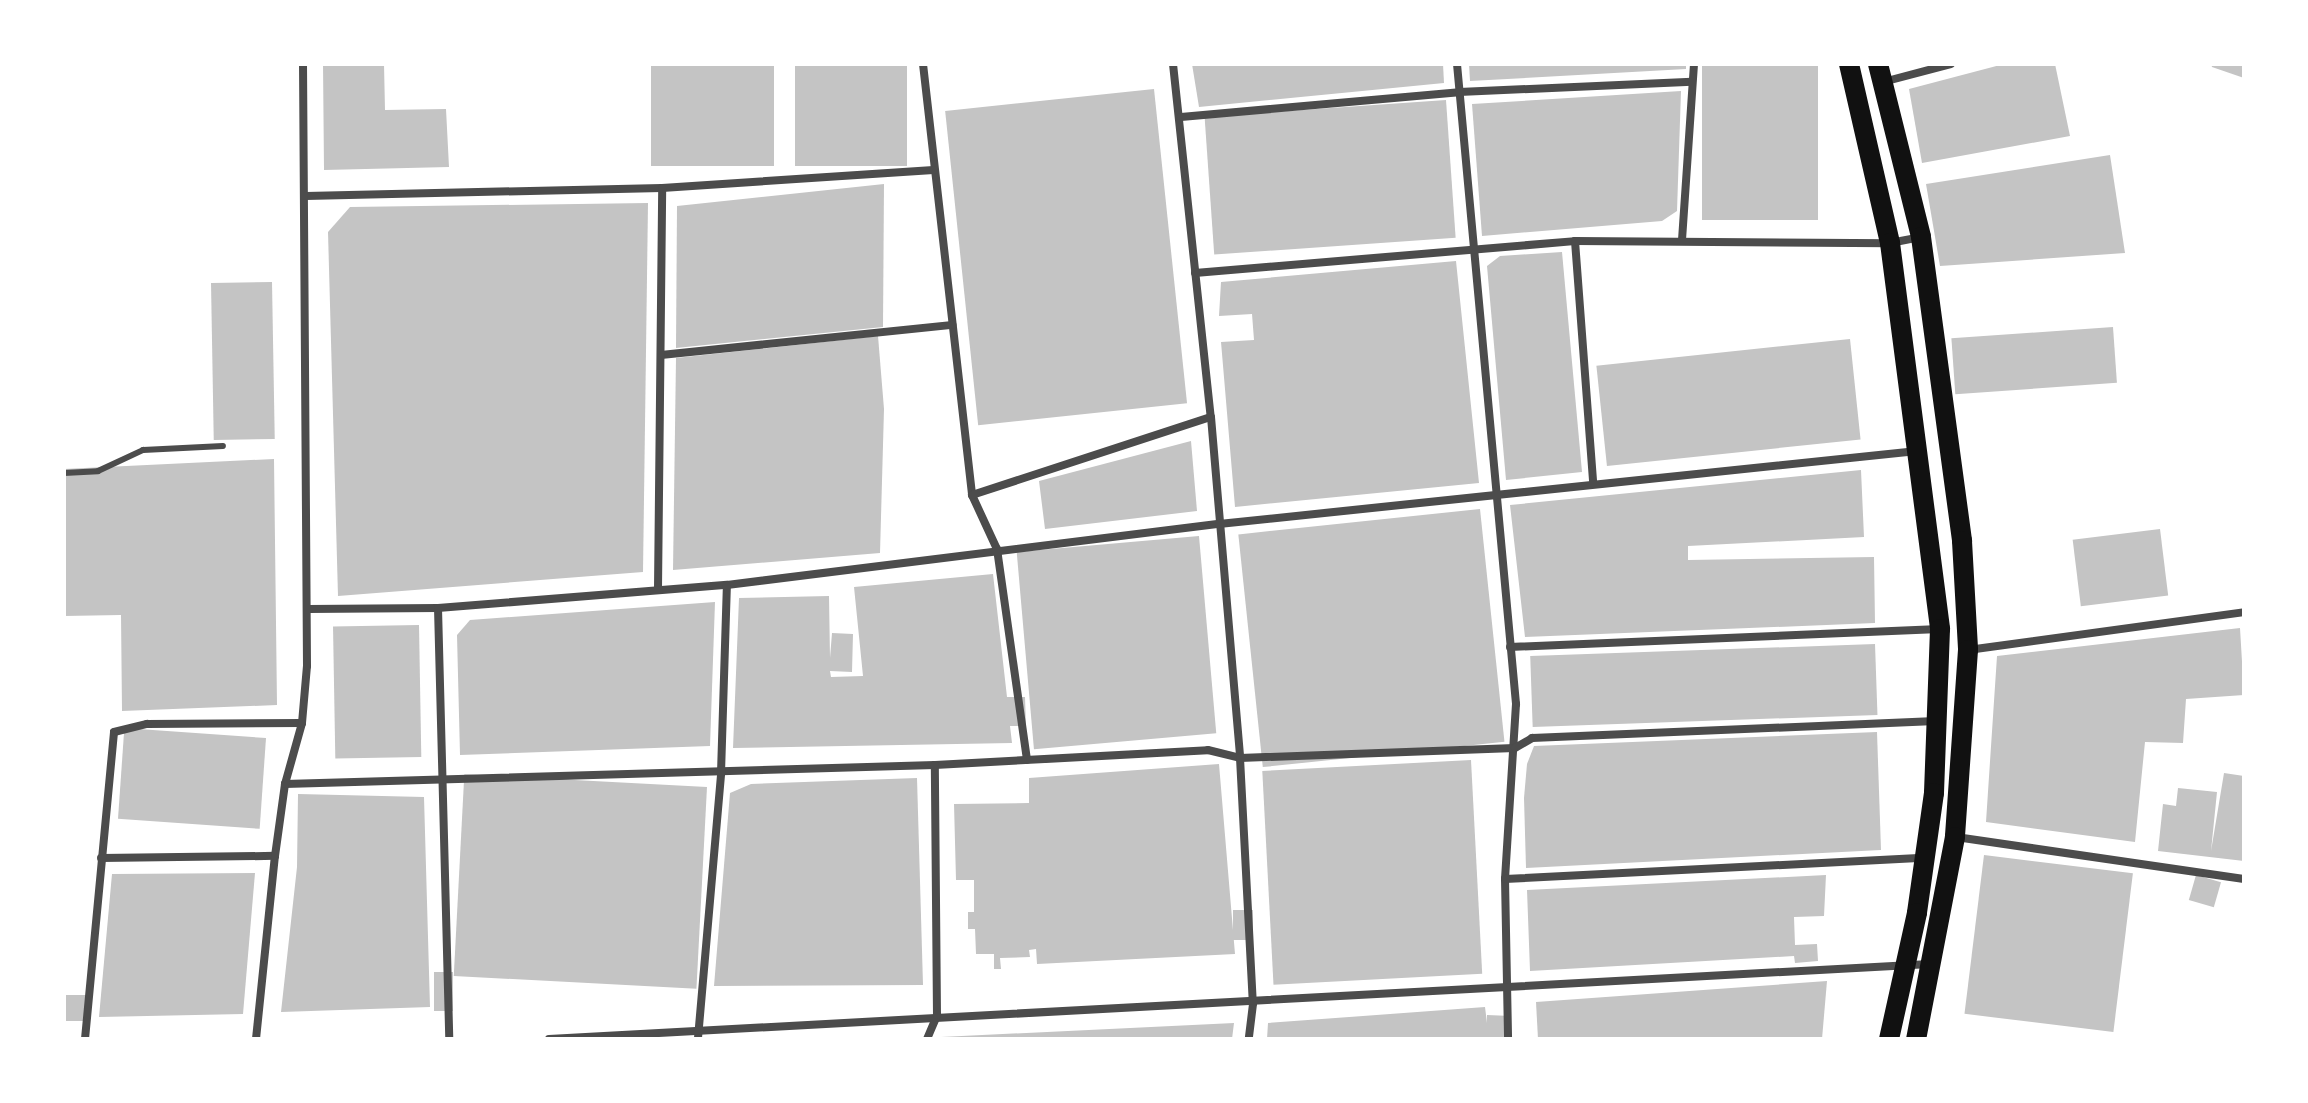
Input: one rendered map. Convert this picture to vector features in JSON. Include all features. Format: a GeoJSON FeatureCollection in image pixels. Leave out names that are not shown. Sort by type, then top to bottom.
{"type":"FeatureCollection","features":[{"type":"Feature","properties":{"kind":"main road"},"geometry":{"type":"LineString","coordinates":[[1849,64],[1890,243],[1940,629],[1939,721],[1926,858],[1889,1039]]}},
{"type":"Feature","properties":{"kind":"main road"},"geometry":{"type":"LineString","coordinates":[[1880,73],[1921,237],[1962,541],[1968,650],[1955,837],[1916,1039]]}},
{"type":"Feature","properties":{"kind":"street"},"geometry":{"type":"LineString","coordinates":[[256,1039],[285,784],[302,723],[308,609],[303,64]]}},
{"type":"Feature","properties":{"kind":"street"},"geometry":{"type":"LineString","coordinates":[[923,64],[972,495],[997,549],[1027,760]]}},
{"type":"Feature","properties":{"kind":"street"},"geometry":{"type":"LineString","coordinates":[[1173,64],[1211,417],[1240,758],[1253,1004],[1249,1039]]}},
{"type":"Feature","properties":{"kind":"street"},"geometry":{"type":"LineString","coordinates":[[1457,64],[1471,252],[1510,647],[1515,748],[1505,879],[1508,1039]]}},
{"type":"Feature","properties":{"kind":"street"},"geometry":{"type":"LineString","coordinates":[[1682,240],[1694,64]]}},
{"type":"Feature","properties":{"kind":"street"},"geometry":{"type":"LineString","coordinates":[[1880,73],[1951,64]]}},
{"type":"Feature","properties":{"kind":"street"},"geometry":{"type":"LineString","coordinates":[[1181,117],[1459,92],[1692,82]]}},
{"type":"Feature","properties":{"kind":"street"},"geometry":{"type":"LineString","coordinates":[[306,196],[662,188],[933,170]]}},
{"type":"Feature","properties":{"kind":"street"},"geometry":{"type":"LineString","coordinates":[[658,589],[662,188]]}},
{"type":"Feature","properties":{"kind":"street"},"geometry":{"type":"LineString","coordinates":[[1195,273],[1575,241],[1890,243],[1921,237]]}},
{"type":"Feature","properties":{"kind":"street"},"geometry":{"type":"LineString","coordinates":[[1575,241],[1593,482]]}},
{"type":"Feature","properties":{"kind":"street"},"geometry":{"type":"LineString","coordinates":[[661,355],[952,325]]}},
{"type":"Feature","properties":{"kind":"street"},"geometry":{"type":"LineString","coordinates":[[972,495],[1211,417]]}},
{"type":"Feature","properties":{"kind":"street"},"geometry":{"type":"LineString","coordinates":[[308,609],[438,608],[727,585],[997,549],[1219,524],[1593,482],[1918,451]]}},
{"type":"Feature","properties":{"kind":"street"},"geometry":{"type":"LineString","coordinates":[[698,1037],[721,773],[727,585]]}},
{"type":"Feature","properties":{"kind":"street"},"geometry":{"type":"LineString","coordinates":[[438,608],[449,1039]]}},
{"type":"Feature","properties":{"kind":"street"},"geometry":{"type":"LineString","coordinates":[[1968,650],[2244,612]]}},
{"type":"Feature","properties":{"kind":"street"},"geometry":{"type":"LineString","coordinates":[[1510,647],[1940,629]]}},
{"type":"Feature","properties":{"kind":"street"},"geometry":{"type":"LineString","coordinates":[[285,784],[721,773],[1208,750],[1240,758],[1515,748],[1532,738],[1939,721]]}},
{"type":"Feature","properties":{"kind":"street"},"geometry":{"type":"LineString","coordinates":[[85,1039],[114,732],[147,724],[302,723]]}},
{"type":"Feature","properties":{"kind":"street"},"geometry":{"type":"LineString","coordinates":[[927,1039],[937,1015],[935,765]]}},
{"type":"Feature","properties":{"kind":"street"},"geometry":{"type":"LineString","coordinates":[[1955,837],[2244,879]]}},
{"type":"Feature","properties":{"kind":"street"},"geometry":{"type":"LineString","coordinates":[[101,858],[275,856]]}},
{"type":"Feature","properties":{"kind":"street"},"geometry":{"type":"LineString","coordinates":[[1505,879],[1926,858]]}},
{"type":"Feature","properties":{"kind":"street"},"geometry":{"type":"LineString","coordinates":[[549,1039],[698,1037],[937,1015],[1508,991],[1905,963],[1931,964]]}},
{"type":"Feature","properties":{"kind":"lane"},"geometry":{"type":"LineString","coordinates":[[64,473],[98,471],[143,450],[223,446]]}},
{"type":"Feature","properties":{"kind":"building"},"geometry":{"type":"Polygon","coordinates":[[[323,64],[384,64],[385,110],[446,109],[449,167],[324,170],[323,64]]]}},
{"type":"Feature","properties":{"kind":"building"},"geometry":{"type":"Polygon","coordinates":[[[651,64],[774,64],[774,166],[651,166],[651,64]]]}},
{"type":"Feature","properties":{"kind":"building"},"geometry":{"type":"Polygon","coordinates":[[[795,64],[907,64],[907,166],[795,166],[795,64]]]}},
{"type":"Feature","properties":{"kind":"building"},"geometry":{"type":"Polygon","coordinates":[[[1192,64],[1443,64],[1444,83],[1199,107],[1192,64]]]}},
{"type":"Feature","properties":{"kind":"building"},"geometry":{"type":"Polygon","coordinates":[[[1469,64],[1686,64],[1686,69],[1470,81],[1469,64]]]}},
{"type":"Feature","properties":{"kind":"building"},"geometry":{"type":"Polygon","coordinates":[[[1702,64],[1818,64],[1818,220],[1702,220],[1702,64]]]}},
{"type":"Feature","properties":{"kind":"building"},"geometry":{"type":"Polygon","coordinates":[[[2004,64],[2055,64],[2070,136],[1922,163],[1909,89],[2004,64]]]}},
{"type":"Feature","properties":{"kind":"building"},"geometry":{"type":"Polygon","coordinates":[[[2211,64],[2244,64],[2244,78],[2212,67],[2211,64]]]}},
{"type":"Feature","properties":{"kind":"building"},"geometry":{"type":"Polygon","coordinates":[[[1154,89],[1187,403],[978,425],[945,111],[1154,89]]]}},
{"type":"Feature","properties":{"kind":"building"},"geometry":{"type":"Polygon","coordinates":[[[1681,91],[1677,211],[1662,221],[1482,236],[1472,104],[1681,91]]]}},
{"type":"Feature","properties":{"kind":"building"},"geometry":{"type":"Polygon","coordinates":[[[1446,100],[1456,238],[1214,255],[1205,117],[1446,100]]]}},
{"type":"Feature","properties":{"kind":"building"},"geometry":{"type":"Polygon","coordinates":[[[2110,155],[2125,253],[1940,266],[1926,184],[2110,155]]]}},
{"type":"Feature","properties":{"kind":"building"},"geometry":{"type":"Polygon","coordinates":[[[884,184],[883,327],[676,348],[677,206],[884,184]]]}},
{"type":"Feature","properties":{"kind":"building"},"geometry":{"type":"Polygon","coordinates":[[[648,203],[643,572],[338,596],[328,232],[350,207],[648,203]]]}},
{"type":"Feature","properties":{"kind":"building"},"geometry":{"type":"Polygon","coordinates":[[[1562,252],[1582,472],[1506,480],[1487,266],[1500,256],[1562,252]]]}},
{"type":"Feature","properties":{"kind":"building"},"geometry":{"type":"Polygon","coordinates":[[[1456,261],[1479,483],[1235,507],[1221,342],[1254,340],[1252,314],[1219,316],[1221,282],[1456,261]]]}},
{"type":"Feature","properties":{"kind":"building"},"geometry":{"type":"Polygon","coordinates":[[[272,282],[275,439],[214,440],[211,283],[272,282]]]}},
{"type":"Feature","properties":{"kind":"building"},"geometry":{"type":"Polygon","coordinates":[[[2113,327],[2117,383],[1955,394],[1951,338],[2113,327]]]}},
{"type":"Feature","properties":{"kind":"building"},"geometry":{"type":"Polygon","coordinates":[[[878,336],[884,409],[880,553],[673,570],[676,358],[878,336]]]}},
{"type":"Feature","properties":{"kind":"building"},"geometry":{"type":"Polygon","coordinates":[[[1850,339],[1861,439],[1607,466],[1596,366],[1850,339]]]}},
{"type":"Feature","properties":{"kind":"building"},"geometry":{"type":"Polygon","coordinates":[[[1191,441],[1197,511],[1045,529],[1039,481],[1191,441]]]}},
{"type":"Feature","properties":{"kind":"building"},"geometry":{"type":"Polygon","coordinates":[[[274,459],[277,705],[122,711],[121,615],[64,616],[64,469],[274,459]]]}},
{"type":"Feature","properties":{"kind":"building"},"geometry":{"type":"Polygon","coordinates":[[[1861,470],[1864,537],[1688,546],[1688,560],[1874,557],[1875,623],[1525,637],[1510,505],[1861,470]]]}},
{"type":"Feature","properties":{"kind":"building"},"geometry":{"type":"Polygon","coordinates":[[[1480,509],[1504,742],[1263,767],[1238,534],[1480,509]]]}},
{"type":"Feature","properties":{"kind":"building"},"geometry":{"type":"Polygon","coordinates":[[[2160,529],[2168,596],[2081,606],[2073,540],[2160,529]]]}},
{"type":"Feature","properties":{"kind":"building"},"geometry":{"type":"Polygon","coordinates":[[[1199,536],[1216,733],[1034,749],[1017,552],[1199,536]]]}},
{"type":"Feature","properties":{"kind":"building"},"geometry":{"type":"Polygon","coordinates":[[[993,574],[1007,697],[1025,697],[1026,726],[1010,726],[1012,743],[733,748],[739,598],[829,596],[830,658],[832,633],[853,634],[852,672],[830,671],[831,677],[863,676],[854,587],[993,574]]]}},
{"type":"Feature","properties":{"kind":"building"},"geometry":{"type":"Polygon","coordinates":[[[715,602],[710,746],[460,755],[457,635],[470,620],[715,602]]]}},
{"type":"Feature","properties":{"kind":"building"},"geometry":{"type":"Polygon","coordinates":[[[419,625],[421,757],[335,758],[333,627],[419,625]]]}},
{"type":"Feature","properties":{"kind":"building"},"geometry":{"type":"Polygon","coordinates":[[[2240,628],[2244,695],[2186,699],[2183,743],[2145,742],[2135,842],[1986,822],[1997,656],[2240,628]]]}},
{"type":"Feature","properties":{"kind":"building"},"geometry":{"type":"Polygon","coordinates":[[[1875,644],[1877,715],[1533,727],[1530,656],[1875,644]]]}},
{"type":"Feature","properties":{"kind":"building"},"geometry":{"type":"Polygon","coordinates":[[[124,728],[266,738],[260,829],[118,819],[124,728]]]}},
{"type":"Feature","properties":{"kind":"building"},"geometry":{"type":"Polygon","coordinates":[[[1877,732],[1881,850],[1526,868],[1524,798],[1527,764],[1534,746],[1877,732]]]}},
{"type":"Feature","properties":{"kind":"building"},"geometry":{"type":"Polygon","coordinates":[[[1471,760],[1482,974],[1273,985],[1262,771],[1471,760]]]}},
{"type":"Feature","properties":{"kind":"building"},"geometry":{"type":"Polygon","coordinates":[[[1219,764],[1235,954],[1037,964],[1036,949],[1029,950],[1030,957],[1000,958],[1001,969],[994,969],[994,954],[976,954],[975,929],[968,929],[968,912],[974,912],[974,880],[956,880],[954,804],[1029,803],[1029,778],[1219,764]]]}},
{"type":"Feature","properties":{"kind":"building"},"geometry":{"type":"Polygon","coordinates":[[[2224,773],[2244,776],[2244,861],[2158,851],[2163,804],[2176,806],[2178,788],[2217,792],[2211,851],[2224,773]]]}},
{"type":"Feature","properties":{"kind":"building"},"geometry":{"type":"Polygon","coordinates":[[[464,774],[707,787],[696,989],[454,976],[464,774]]]}},
{"type":"Feature","properties":{"kind":"building"},"geometry":{"type":"Polygon","coordinates":[[[917,778],[923,985],[714,986],[730,793],[751,784],[917,778]]]}},
{"type":"Feature","properties":{"kind":"building"},"geometry":{"type":"Polygon","coordinates":[[[298,794],[424,797],[430,1007],[281,1012],[297,867],[298,794]]]}},
{"type":"Feature","properties":{"kind":"building"},"geometry":{"type":"Polygon","coordinates":[[[1984,855],[2133,873],[2113,1032],[1965,1014],[1984,855]]]}},
{"type":"Feature","properties":{"kind":"building"},"geometry":{"type":"Polygon","coordinates":[[[255,873],[243,1014],[99,1017],[112,874],[255,873]]]}},
{"type":"Feature","properties":{"kind":"building"},"geometry":{"type":"Polygon","coordinates":[[[1826,875],[1824,916],[1794,917],[1795,945],[1817,944],[1818,961],[1795,963],[1794,956],[1530,971],[1527,890],[1826,875]]]}},
{"type":"Feature","properties":{"kind":"building"},"geometry":{"type":"Polygon","coordinates":[[[2196,875],[2221,882],[2214,907],[2189,900],[2196,875]]]}},
{"type":"Feature","properties":{"kind":"building"},"geometry":{"type":"Polygon","coordinates":[[[1233,910],[1253,910],[1253,940],[1233,940],[1233,910]]]}},
{"type":"Feature","properties":{"kind":"building"},"geometry":{"type":"Polygon","coordinates":[[[434,972],[453,972],[453,1011],[434,1011],[434,972]]]}},
{"type":"Feature","properties":{"kind":"building"},"geometry":{"type":"Polygon","coordinates":[[[1827,981],[1822,1039],[1538,1039],[1536,1002],[1827,981]]]}},
{"type":"Feature","properties":{"kind":"building"},"geometry":{"type":"Polygon","coordinates":[[[64,995],[87,995],[87,1021],[64,1021],[64,995]]]}},
{"type":"Feature","properties":{"kind":"building"},"geometry":{"type":"Polygon","coordinates":[[[1485,1007],[1487,1023],[1487,1015],[1511,1016],[1510,1039],[1267,1039],[1268,1023],[1485,1007]]]}},
{"type":"Feature","properties":{"kind":"building"},"geometry":{"type":"Polygon","coordinates":[[[1234,1023],[1232,1039],[941,1039],[941,1037],[1234,1023]]]}}]}
